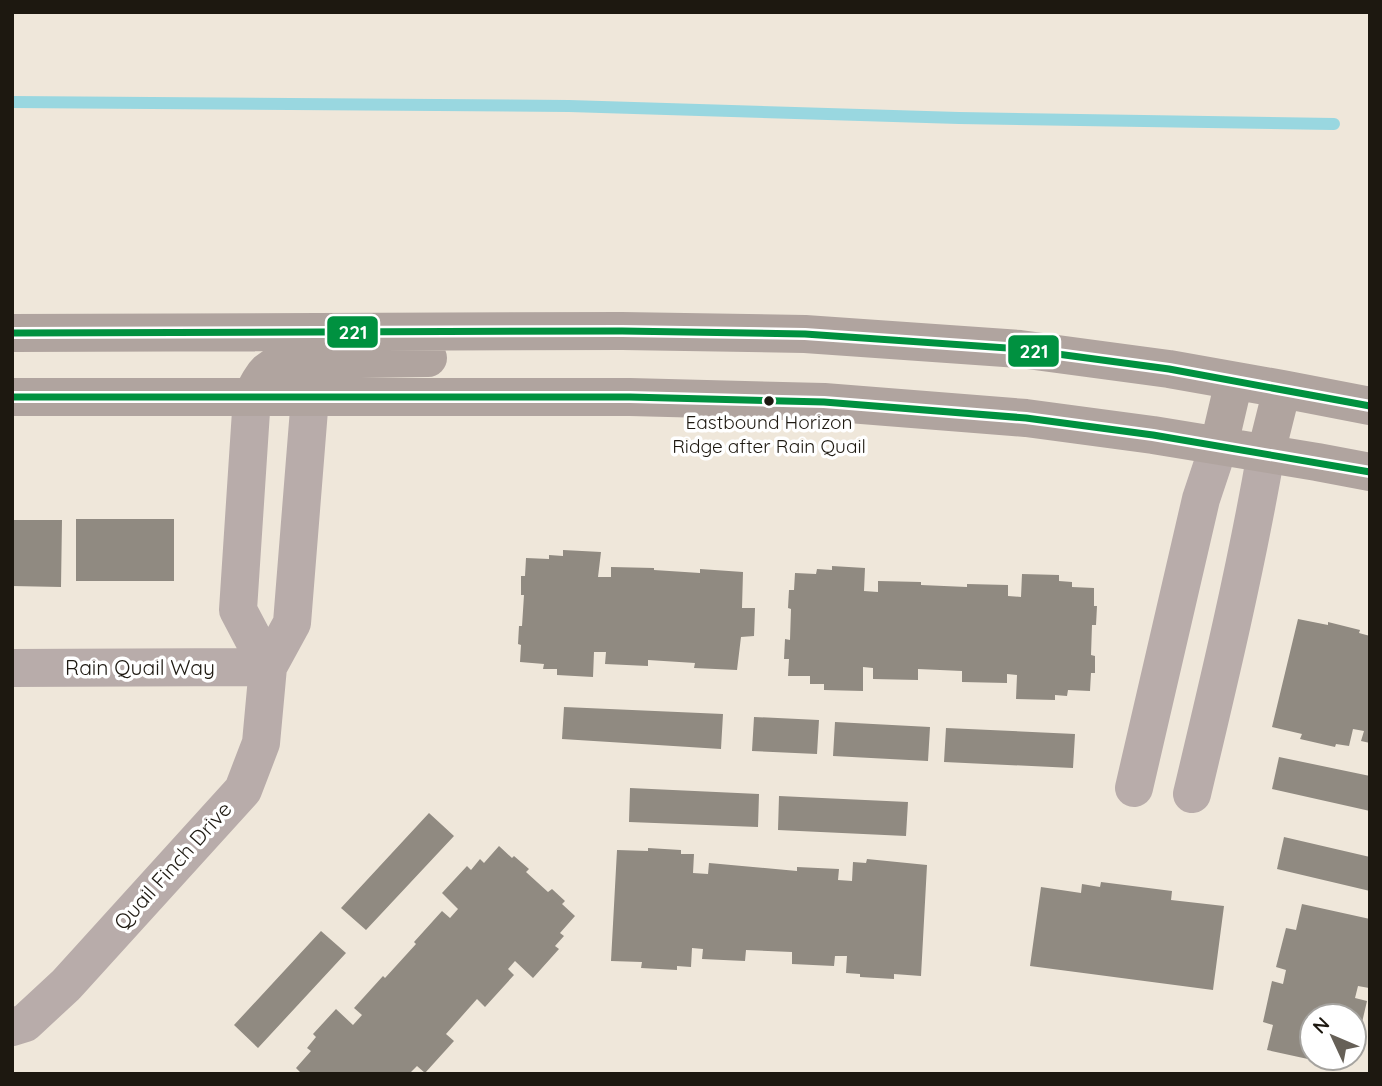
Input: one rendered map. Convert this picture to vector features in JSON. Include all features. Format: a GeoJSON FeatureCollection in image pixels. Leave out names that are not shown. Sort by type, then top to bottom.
{"type":"FeatureCollection","features":[{"type":"Feature","properties":{"kind":"main road"},"geometry":{"type":"LineString","coordinates":[[252,396],[262,376],[276,364],[294,360],[555,356],[622,331]]}},
{"type":"Feature","properties":{"kind":"main road"},"geometry":{"type":"LineString","coordinates":[[12,333],[622,331],[805,334],[1020,349],[1169,369],[1370,406]]}},
{"type":"Feature","properties":{"kind":"main road"},"geometry":{"type":"LineString","coordinates":[[1219,445],[1234,381]]}},
{"type":"Feature","properties":{"kind":"main road"},"geometry":{"type":"LineString","coordinates":[[1266,453],[1282,388]]}},
{"type":"Feature","properties":{"kind":"main road"},"geometry":{"type":"LineString","coordinates":[[12,397],[630,397],[824,402],[1026,418],[1219,445],[1370,472]]}},
{"type":"Feature","properties":{"kind":"street"},"geometry":{"type":"LineString","coordinates":[[252,396],[238,610],[268,667]]}},
{"type":"Feature","properties":{"kind":"street","name":"Quail Finch Drive"},"geometry":{"type":"LineString","coordinates":[[12,1027],[25,1023],[66,985],[243,790],[261,743],[268,667],[292,623],[310,397]]}},
{"type":"Feature","properties":{"kind":"street"},"geometry":{"type":"LineString","coordinates":[[1134,788],[1201,499],[1219,445]]}},
{"type":"Feature","properties":{"kind":"street"},"geometry":{"type":"LineString","coordinates":[[1192,794],[1225,656],[1266,453]]}},
{"type":"Feature","properties":{"kind":"street"},"geometry":{"type":"LineString","coordinates":[[241,565],[296,565]]}},
{"type":"Feature","properties":{"kind":"street"},"geometry":{"type":"LineString","coordinates":[[1167,646],[1225,656]]}},
{"type":"Feature","properties":{"kind":"street","name":"Rain Quail Way"},"geometry":{"type":"LineString","coordinates":[[12,668],[268,667]]}},
{"type":"Feature","properties":{"kind":"building"},"geometry":{"type":"Polygon","coordinates":[[[76,519],[174,519],[174,581],[76,581],[76,519]]]}},
{"type":"Feature","properties":{"kind":"building"},"geometry":{"type":"Polygon","coordinates":[[[12,520],[62,520],[61,587],[12,586],[12,520]]]}},
{"type":"Feature","properties":{"kind":"building"},"geometry":{"type":"Polygon","coordinates":[[[563,550],[601,552],[598,577],[611,577],[611,567],[700,573],[700,569],[743,572],[742,608],[755,608],[754,636],[741,637],[737,670],[694,668],[695,663],[648,660],[648,666],[605,664],[606,652],[594,652],[593,677],[557,675],[557,669],[543,669],[544,664],[520,662],[519,626],[522,626],[524,595],[521,595],[521,576],[525,576],[526,558],[549,559],[549,555],[563,556],[563,550]]]}},
{"type":"Feature","properties":{"kind":"building"},"geometry":{"type":"Polygon","coordinates":[[[832,566],[865,568],[864,591],[878,592],[878,581],[967,587],[967,584],[1008,585],[1008,596],[1021,597],[1022,574],[1059,575],[1059,581],[1072,582],[1072,587],[1094,588],[1094,606],[1097,606],[1096,625],[1092,625],[1091,655],[1095,656],[1095,673],[1091,673],[1090,691],[1068,690],[1067,696],[1055,695],[1055,700],[1016,699],[1017,675],[1007,674],[1007,683],[962,682],[962,671],[918,669],[918,680],[873,679],[873,668],[863,667],[863,691],[824,690],[824,684],[810,684],[810,676],[788,676],[789,659],[784,659],[785,639],[790,640],[789,590],[794,590],[795,573],[816,574],[817,569],[832,570],[832,566]]]}},
{"type":"Feature","properties":{"kind":"building"},"geometry":{"type":"Polygon","coordinates":[[[1298,619],[1328,625],[1328,622],[1360,630],[1359,633],[1370,636],[1370,743],[1361,741],[1364,731],[1353,729],[1349,746],[1336,744],[1335,747],[1300,739],[1302,734],[1272,727],[1298,619]]]}},
{"type":"Feature","properties":{"kind":"building"},"geometry":{"type":"Polygon","coordinates":[[[564,707],[723,714],[721,749],[562,739],[564,707]]]}},
{"type":"Feature","properties":{"kind":"building"},"geometry":{"type":"Polygon","coordinates":[[[754,717],[819,720],[817,754],[752,751],[754,717]]]}},
{"type":"Feature","properties":{"kind":"building"},"geometry":{"type":"Polygon","coordinates":[[[835,722],[930,727],[928,761],[833,756],[835,722]]]}},
{"type":"Feature","properties":{"kind":"building"},"geometry":{"type":"Polygon","coordinates":[[[946,728],[1075,734],[1073,768],[944,762],[946,728]]]}},
{"type":"Feature","properties":{"kind":"building"},"geometry":{"type":"Polygon","coordinates":[[[1279,757],[1370,776],[1370,811],[1272,789],[1279,757]]]}},
{"type":"Feature","properties":{"kind":"building"},"geometry":{"type":"Polygon","coordinates":[[[630,788],[759,794],[758,827],[629,822],[630,788]]]}},
{"type":"Feature","properties":{"kind":"building"},"geometry":{"type":"Polygon","coordinates":[[[779,796],[908,802],[906,836],[778,830],[779,796]]]}},
{"type":"Feature","properties":{"kind":"building"},"geometry":{"type":"Polygon","coordinates":[[[429,813],[454,836],[366,930],[341,908],[429,813]]]}},
{"type":"Feature","properties":{"kind":"building"},"geometry":{"type":"Polygon","coordinates":[[[1284,837],[1370,857],[1370,891],[1277,869],[1284,837]]]}},
{"type":"Feature","properties":{"kind":"building"},"geometry":{"type":"Polygon","coordinates":[[[499,846],[529,869],[526,872],[548,892],[552,889],[565,901],[562,904],[575,916],[560,933],[564,936],[555,946],[559,949],[533,978],[515,961],[508,969],[514,975],[485,1007],[477,999],[446,1034],[454,1041],[425,1073],[417,1066],[409,1074],[302,1074],[296,1068],[311,1051],[307,1048],[316,1037],[313,1034],[336,1009],[353,1025],[362,1015],[354,1008],[416,944],[414,942],[442,911],[450,918],[458,909],[442,893],[467,866],[471,870],[480,859],[484,863],[499,846]]]}},
{"type":"Feature","properties":{"kind":"building"},"geometry":{"type":"Polygon","coordinates":[[[648,848],[681,850],[681,854],[694,854],[693,873],[708,874],[709,863],[797,871],[797,867],[839,869],[838,880],[852,881],[853,862],[866,863],[867,859],[927,865],[921,976],[894,974],[894,979],[860,977],[860,974],[846,973],[847,956],[835,956],[834,966],[792,964],[792,952],[746,950],[745,961],[702,959],[703,949],[692,948],[691,967],[677,966],[677,970],[641,968],[642,962],[611,961],[617,850],[648,851],[648,848]]]}},
{"type":"Feature","properties":{"kind":"building"},"geometry":{"type":"Polygon","coordinates":[[[1101,882],[1172,891],[1171,900],[1224,906],[1213,990],[1030,966],[1041,887],[1081,893],[1082,884],[1100,887],[1101,882]]]}},
{"type":"Feature","properties":{"kind":"building"},"geometry":{"type":"Polygon","coordinates":[[[1302,904],[1370,919],[1370,985],[1369,988],[1358,986],[1355,998],[1367,1002],[1298,1002],[1298,1057],[1267,1050],[1273,1025],[1263,1022],[1272,981],[1283,984],[1286,970],[1276,967],[1286,928],[1296,930],[1302,904]]]}},
{"type":"Feature","properties":{"kind":"building"},"geometry":{"type":"Polygon","coordinates":[[[321,931],[346,953],[258,1048],[234,1025],[321,931]]]}},
{"type":"Feature","properties":{"kind":"waterway"},"geometry":{"type":"LineString","coordinates":[[12,102],[569,106],[959,118],[1334,124]]}},
{"type":"Feature","properties":{"kind":"transit line","name":"221"},"geometry":{"type":"LineString","coordinates":[[12,333],[622,331],[805,334],[1020,349],[1169,369],[1370,406]]}},
{"type":"Feature","properties":{"kind":"transit line","name":"221"},"geometry":{"type":"LineString","coordinates":[[12,397],[630,397],[824,402],[1026,418],[1153,435],[1370,472]]}},
{"type":"Feature","properties":{"kind":"place","name":"Eastbound Horizon Ridge after Rain Quail"},"geometry":{"type":"Point","coordinates":[769,401]}}]}
